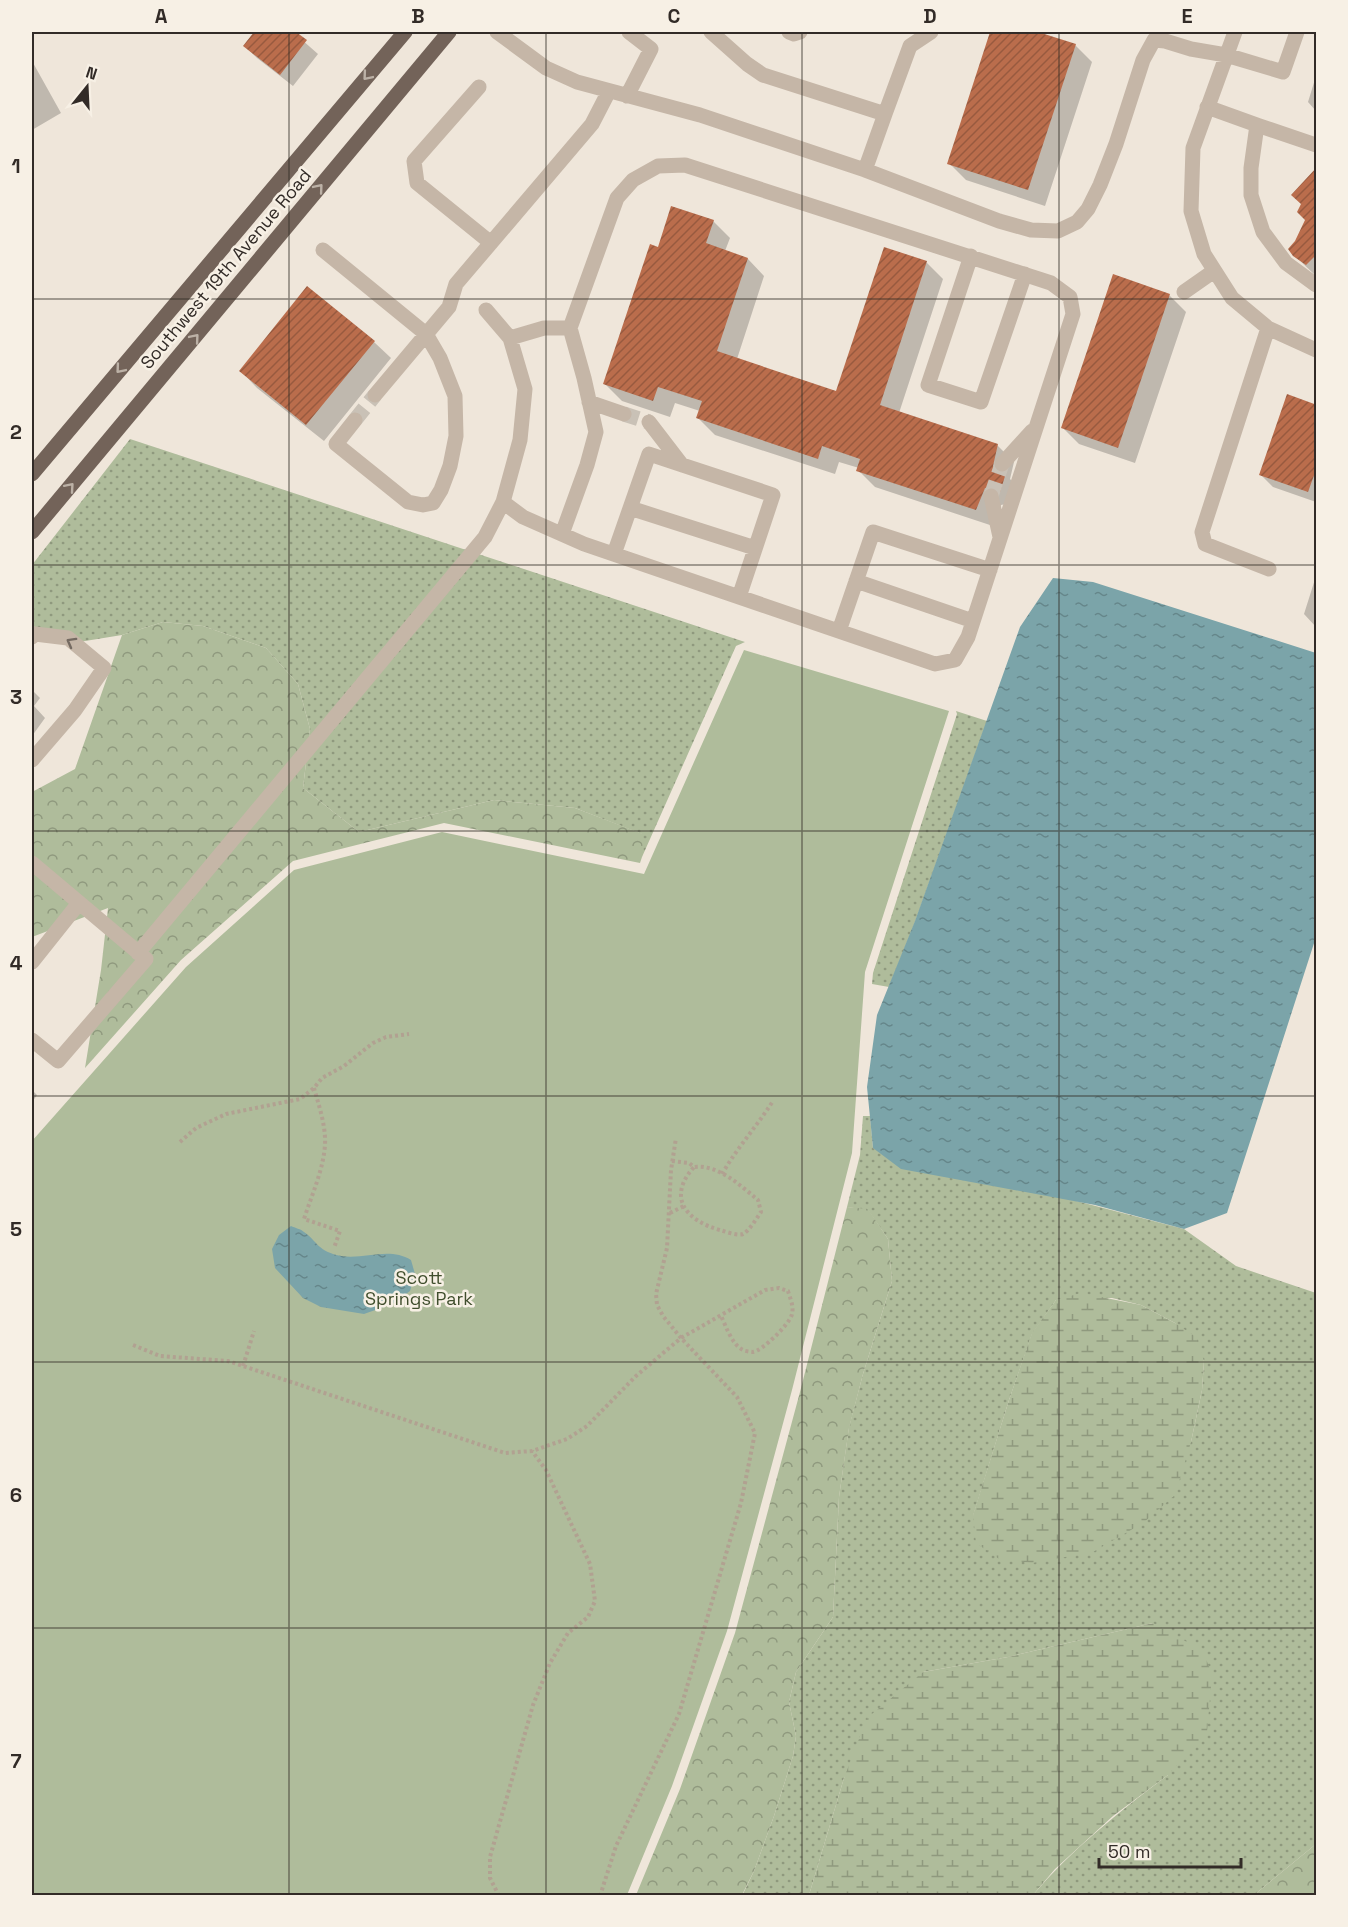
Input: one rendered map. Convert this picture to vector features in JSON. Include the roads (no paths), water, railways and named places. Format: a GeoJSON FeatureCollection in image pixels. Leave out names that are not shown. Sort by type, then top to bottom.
{"type":"FeatureCollection","features":[{"type":"Feature","properties":{"kind":"main road","name":"Southwest 19th Avenue Road"},"geometry":{"type":"LineString","coordinates":[[32,474],[405,32]]}},
{"type":"Feature","properties":{"kind":"main road","name":"Southwest 19th Avenue Road"},"geometry":{"type":"LineString","coordinates":[[32,532],[449,32]]}},
{"type":"Feature","properties":{"kind":"street"},"geometry":{"type":"LineString","coordinates":[[497,32],[546,68],[577,82],[700,115],[865,170],[999,221],[1030,230],[1058,231],[1077,222],[1088,209],[1116,144],[1143,60],[1154,40]]}},
{"type":"Feature","properties":{"kind":"street"},"geometry":{"type":"LineString","coordinates":[[627,96],[651,49],[629,32]]}},
{"type":"Feature","properties":{"kind":"street"},"geometry":{"type":"LineString","coordinates":[[711,32],[763,75],[885,114]]}},
{"type":"Feature","properties":{"kind":"street"},"geometry":{"type":"LineString","coordinates":[[789,32],[794,34],[800,32]]}},
{"type":"Feature","properties":{"kind":"street"},"geometry":{"type":"LineString","coordinates":[[865,170],[910,46],[931,32]]}},
{"type":"Feature","properties":{"kind":"street"},"geometry":{"type":"LineString","coordinates":[[1141,32],[1154,40],[1226,55],[1283,72],[1297,32]]}},
{"type":"Feature","properties":{"kind":"street"},"geometry":{"type":"LineString","coordinates":[[1235,32],[1193,148],[1191,211],[1204,254],[1232,298],[1268,328],[1317,350]]}},
{"type":"Feature","properties":{"kind":"street"},"geometry":{"type":"LineString","coordinates":[[479,87],[414,161],[417,183],[491,243]]}},
{"type":"Feature","properties":{"kind":"street"},"geometry":{"type":"LineString","coordinates":[[375,395],[449,307],[456,284],[592,124],[609,91]]}},
{"type":"Feature","properties":{"kind":"street"},"geometry":{"type":"LineString","coordinates":[[1208,107],[1317,145]]}},
{"type":"Feature","properties":{"kind":"street"},"geometry":{"type":"LineString","coordinates":[[1257,125],[1251,168],[1251,195],[1263,232],[1286,263],[1317,285]]}},
{"type":"Feature","properties":{"kind":"street"},"geometry":{"type":"LineString","coordinates":[[503,502],[523,517],[562,534],[614,554],[935,664],[955,660],[968,637],[1073,314],[1070,297],[1051,283],[1025,274],[685,165],[658,166],[633,180],[617,198],[570,328],[596,432],[587,465],[562,534]]}},
{"type":"Feature","properties":{"kind":"street"},"geometry":{"type":"LineString","coordinates":[[323,250],[426,334],[440,358],[455,396],[456,436],[450,466],[441,490],[433,503],[423,506],[408,502],[336,444],[355,420]]}},
{"type":"Feature","properties":{"kind":"street"},"geometry":{"type":"LineString","coordinates":[[971,256],[928,385],[970,399],[981,402],[1025,274]]}},
{"type":"Feature","properties":{"kind":"street"},"geometry":{"type":"LineString","coordinates":[[1184,292],[1214,271]]}},
{"type":"Feature","properties":{"kind":"street"},"geometry":{"type":"LineString","coordinates":[[138,952],[485,537],[503,502],[520,440],[525,389],[510,338],[486,310]]}},
{"type":"Feature","properties":{"kind":"street"},"geometry":{"type":"LineString","coordinates":[[510,338],[544,328],[570,328]]}},
{"type":"Feature","properties":{"kind":"street"},"geometry":{"type":"LineString","coordinates":[[1268,328],[1202,532],[1206,544],[1269,569]]}},
{"type":"Feature","properties":{"kind":"street"},"geometry":{"type":"LineString","coordinates":[[589,402],[624,414]]}},
{"type":"Feature","properties":{"kind":"street"},"geometry":{"type":"LineString","coordinates":[[649,422],[682,465]]}},
{"type":"Feature","properties":{"kind":"street"},"geometry":{"type":"LineString","coordinates":[[1002,464],[1036,427]]}},
{"type":"Feature","properties":{"kind":"street"},"geometry":{"type":"LineString","coordinates":[[614,554],[649,454],[773,495],[739,597]]}},
{"type":"Feature","properties":{"kind":"street"},"geometry":{"type":"LineString","coordinates":[[991,496],[1000,539]]}},
{"type":"Feature","properties":{"kind":"street"},"geometry":{"type":"LineString","coordinates":[[630,508],[755,548]]}},
{"type":"Feature","properties":{"kind":"street"},"geometry":{"type":"LineString","coordinates":[[839,631],[873,532],[990,570]]}},
{"type":"Feature","properties":{"kind":"street"},"geometry":{"type":"LineString","coordinates":[[856,581],[973,621]]}},
{"type":"Feature","properties":{"kind":"street"},"geometry":{"type":"LineString","coordinates":[[32,637],[35,634],[68,639],[104,668],[75,710],[32,760]]}},
{"type":"Feature","properties":{"kind":"street"},"geometry":{"type":"LineString","coordinates":[[32,863],[146,959],[58,1061],[32,1040]]}},
{"type":"Feature","properties":{"kind":"street"},"geometry":{"type":"LineString","coordinates":[[32,962],[80,903]]}},
{"type":"Feature","properties":{"kind":"water"},"geometry":{"type":"Polygon","coordinates":[[[1053,578],[1093,582],[1316,653],[1316,937],[1227,1213],[1184,1229],[1095,1205],[901,1169],[873,1148],[867,1087],[877,1015],[915,921],[1020,627],[1053,578]]]}},
{"type":"Feature","properties":{"kind":"water"},"geometry":{"type":"Polygon","coordinates":[[[291,1226],[303,1231],[320,1247],[333,1254],[353,1257],[392,1254],[411,1260],[415,1274],[410,1291],[392,1304],[364,1314],[321,1307],[303,1298],[275,1268],[272,1249],[279,1235],[291,1226]]]}},
{"type":"Feature","properties":{"kind":"tunnel"},"geometry":{"type":"LineString","coordinates":[[355,420],[375,395]]}},
{"type":"Feature","properties":{"kind":"tunnel"},"geometry":{"type":"LineString","coordinates":[[624,414],[649,422]]}},
{"type":"Feature","properties":{"kind":"tunnel"},"geometry":{"type":"LineString","coordinates":[[991,496],[1002,464]]}},
{"type":"Feature","properties":{"kind":"park label","name":"Scott Springs Park"},"geometry":{"type":"Point","coordinates":[419,1288]}}]}
